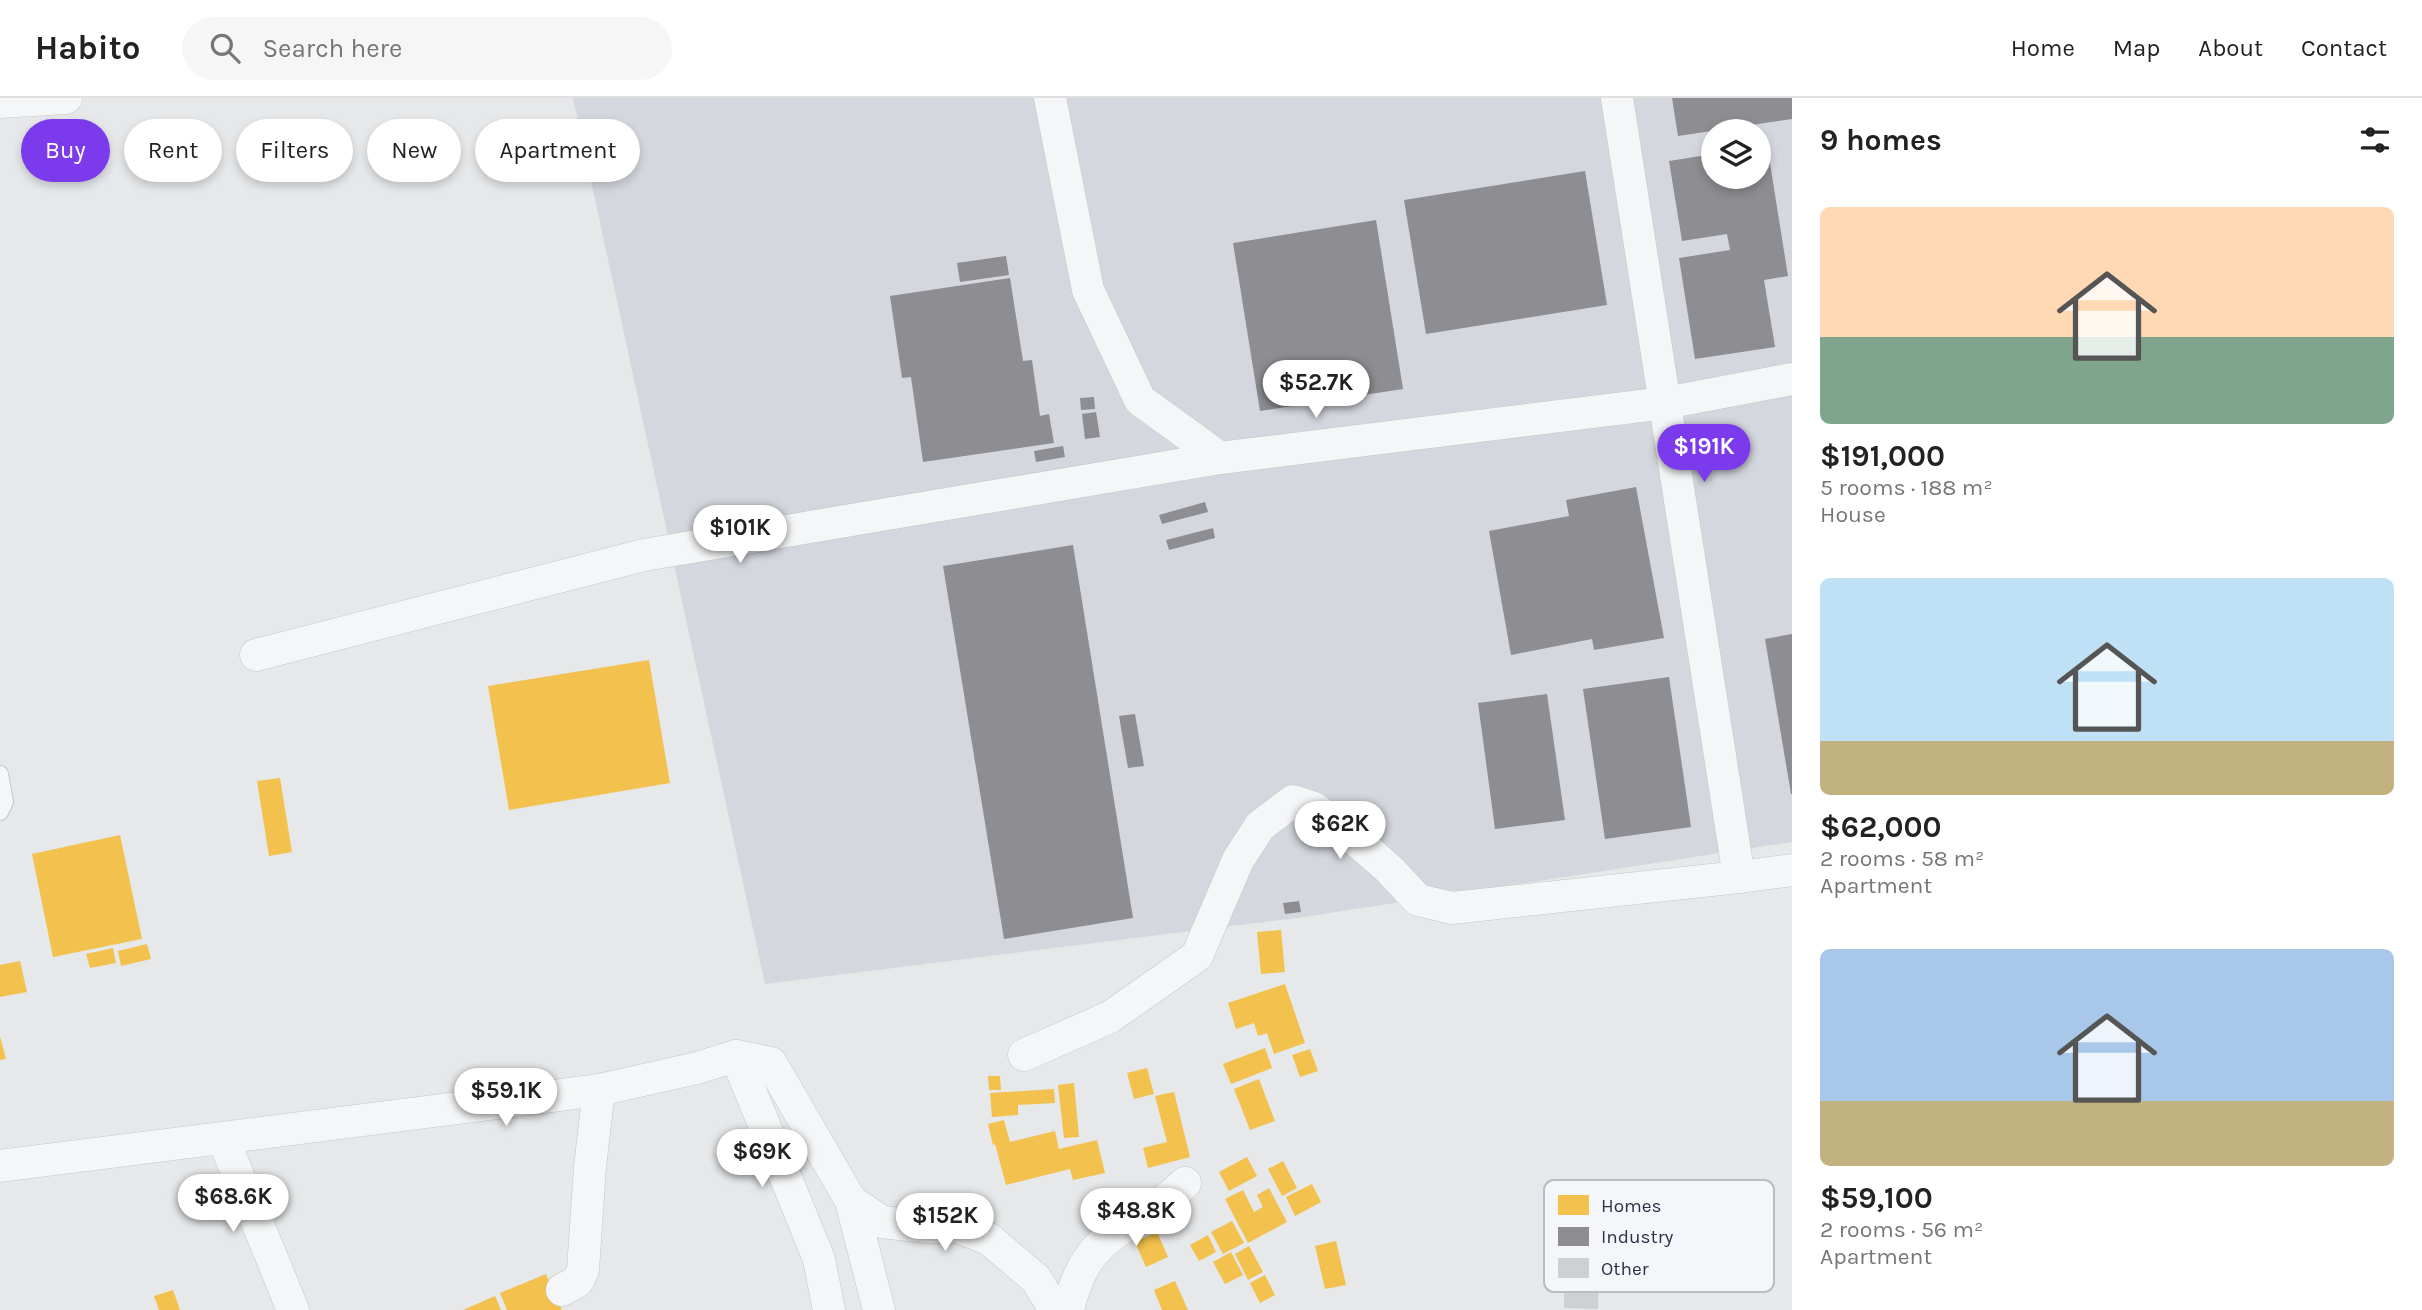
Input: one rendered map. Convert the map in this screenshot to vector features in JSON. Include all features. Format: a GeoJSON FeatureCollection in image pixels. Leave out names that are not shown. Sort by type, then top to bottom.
{"type":"FeatureCollection","features":[{"type":"Feature","properties":{"kind":"street"},"geometry":{"type":"LineString","coordinates":[[0,102],[66,98]]}},
{"type":"Feature","properties":{"kind":"street"},"geometry":{"type":"LineString","coordinates":[[1050,98],[1088,290],[1134,388],[1140,400],[1220,458]]}},
{"type":"Feature","properties":{"kind":"street"},"geometry":{"type":"LineString","coordinates":[[1617,98],[1739,877]]}},
{"type":"Feature","properties":{"kind":"street"},"geometry":{"type":"LineString","coordinates":[[256,656],[644,555],[1220,458],[1665,403],[1792,379]]}},
{"type":"Feature","properties":{"kind":"street"},"geometry":{"type":"LineString","coordinates":[[1024,1055],[1111,1017],[1197,956],[1238,860],[1259,826],[1293,801],[1314,807],[1349,834],[1390,870],[1418,900],[1452,908],[1792,870]]}},
{"type":"Feature","properties":{"kind":"street"},"geometry":{"type":"LineString","coordinates":[[736,1056],[819,1259],[829,1310]]}},
{"type":"Feature","properties":{"kind":"street"},"geometry":{"type":"LineString","coordinates":[[0,1166],[599,1090],[736,1056],[771,1063],[851,1201],[879,1310]]}},
{"type":"Feature","properties":{"kind":"street"},"geometry":{"type":"LineString","coordinates":[[562,1290],[578,1281],[583,1270],[590,1167],[599,1090]]}},
{"type":"Feature","properties":{"kind":"street"},"geometry":{"type":"LineString","coordinates":[[223,1138],[293,1310]]}},
{"type":"Feature","properties":{"kind":"street"},"geometry":{"type":"LineString","coordinates":[[1068,1310],[1080,1272],[1092,1253],[1108,1236],[1155,1209],[1185,1183]]}},
{"type":"Feature","properties":{"kind":"street"},"geometry":{"type":"LineString","coordinates":[[851,1201],[882,1222],[926,1227],[958,1227],[989,1239],[1036,1279],[1055,1310]]}},
{"type":"Feature","properties":{"kind":"lane"},"geometry":{"type":"LineString","coordinates":[[0,774],[5,802],[0,812]]}},
{"type":"Feature","properties":{"kind":"shaded area"},"geometry":{"type":"Polygon","coordinates":[[[573,98],[1792,98],[1792,842],[1297,918],[765,984],[591,182],[640,182],[640,119],[578,119],[573,98]]]}},
{"type":"Feature","properties":{"kind":"building: Homes"},"geometry":{"type":"Polygon","coordinates":[[[649,660],[670,783],[509,810],[488,686],[649,660]]]}},
{"type":"Feature","properties":{"kind":"building: Homes"},"geometry":{"type":"Polygon","coordinates":[[[280,778],[292,852],[269,856],[257,781],[280,778]]]}},
{"type":"Feature","properties":{"kind":"building: Homes"},"geometry":{"type":"Polygon","coordinates":[[[120,835],[142,939],[53,957],[32,854],[120,835]]]}},
{"type":"Feature","properties":{"kind":"building: Homes"},"geometry":{"type":"Polygon","coordinates":[[[1281,930],[1285,972],[1261,974],[1257,932],[1281,930]]]}},
{"type":"Feature","properties":{"kind":"building: Homes"},"geometry":{"type":"Polygon","coordinates":[[[147,944],[151,959],[121,966],[118,951],[147,944]]]}},
{"type":"Feature","properties":{"kind":"building: Homes"},"geometry":{"type":"Polygon","coordinates":[[[113,948],[116,963],[90,968],[86,954],[113,948]]]}},
{"type":"Feature","properties":{"kind":"building: Homes"},"geometry":{"type":"Polygon","coordinates":[[[20,961],[27,992],[0,997],[0,965],[20,961]]]}},
{"type":"Feature","properties":{"kind":"building: Homes"},"geometry":{"type":"Polygon","coordinates":[[[1285,984],[1305,1043],[1274,1054],[1267,1033],[1258,1036],[1254,1023],[1236,1029],[1228,1003],[1285,984]]]}},
{"type":"Feature","properties":{"kind":"building: Homes"},"geometry":{"type":"Polygon","coordinates":[[[0,1036],[6,1059],[0,1060],[0,1036]]]}},
{"type":"Feature","properties":{"kind":"building: Homes"},"geometry":{"type":"Polygon","coordinates":[[[1265,1048],[1272,1068],[1231,1084],[1223,1064],[1265,1048]]]}},
{"type":"Feature","properties":{"kind":"building: Homes"},"geometry":{"type":"Polygon","coordinates":[[[1310,1049],[1318,1071],[1300,1077],[1292,1055],[1310,1049]]]}},
{"type":"Feature","properties":{"kind":"building: Homes"},"geometry":{"type":"Polygon","coordinates":[[[1147,1068],[1154,1094],[1134,1099],[1127,1073],[1147,1068]]]}},
{"type":"Feature","properties":{"kind":"building: Homes"},"geometry":{"type":"Polygon","coordinates":[[[988,1076],[1000,1076],[1001,1090],[989,1090],[988,1076]]]}},
{"type":"Feature","properties":{"kind":"building: Homes"},"geometry":{"type":"Polygon","coordinates":[[[1259,1079],[1275,1121],[1250,1130],[1234,1089],[1259,1079]]]}},
{"type":"Feature","properties":{"kind":"building: Homes"},"geometry":{"type":"Polygon","coordinates":[[[1074,1083],[1079,1137],[1064,1138],[1058,1085],[1074,1083]]]}},
{"type":"Feature","properties":{"kind":"building: Homes"},"geometry":{"type":"Polygon","coordinates":[[[1054,1089],[1055,1103],[1018,1105],[1018,1115],[992,1117],[990,1093],[1054,1089]]]}},
{"type":"Feature","properties":{"kind":"building: Homes"},"geometry":{"type":"Polygon","coordinates":[[[1174,1092],[1190,1157],[1148,1168],[1143,1148],[1167,1142],[1155,1096],[1174,1092]]]}},
{"type":"Feature","properties":{"kind":"building: Homes"},"geometry":{"type":"Polygon","coordinates":[[[1004,1120],[1010,1142],[1055,1131],[1059,1149],[1097,1140],[1105,1173],[1073,1180],[1070,1169],[1006,1185],[988,1124],[1004,1120]]]}},
{"type":"Feature","properties":{"kind":"building: Homes"},"geometry":{"type":"Polygon","coordinates":[[[1247,1157],[1257,1176],[1229,1191],[1219,1172],[1247,1157]]]}},
{"type":"Feature","properties":{"kind":"building: Homes"},"geometry":{"type":"Polygon","coordinates":[[[1283,1161],[1297,1188],[1282,1196],[1268,1169],[1283,1161]]]}},
{"type":"Feature","properties":{"kind":"building: Homes"},"geometry":{"type":"Polygon","coordinates":[[[1312,1184],[1321,1202],[1295,1216],[1286,1197],[1312,1184]]]}},
{"type":"Feature","properties":{"kind":"building: Homes"},"geometry":{"type":"Polygon","coordinates":[[[1269,1188],[1287,1222],[1248,1243],[1225,1199],[1243,1190],[1254,1212],[1263,1207],[1257,1195],[1269,1188]]]}},
{"type":"Feature","properties":{"kind":"building: Homes"},"geometry":{"type":"Polygon","coordinates":[[[1232,1221],[1244,1243],[1223,1254],[1211,1232],[1232,1221]]]}},
{"type":"Feature","properties":{"kind":"building: Homes"},"geometry":{"type":"Polygon","coordinates":[[[1157,1232],[1168,1257],[1146,1267],[1135,1242],[1157,1232]]]}},
{"type":"Feature","properties":{"kind":"building: Homes"},"geometry":{"type":"Polygon","coordinates":[[[1208,1235],[1216,1252],[1199,1261],[1190,1245],[1208,1235]]]}},
{"type":"Feature","properties":{"kind":"building: Homes"},"geometry":{"type":"Polygon","coordinates":[[[1336,1241],[1346,1285],[1325,1289],[1315,1246],[1336,1241]]]}},
{"type":"Feature","properties":{"kind":"building: Homes"},"geometry":{"type":"Polygon","coordinates":[[[1249,1246],[1263,1272],[1248,1280],[1235,1254],[1249,1246]]]}},
{"type":"Feature","properties":{"kind":"building: Homes"},"geometry":{"type":"Polygon","coordinates":[[[1231,1252],[1243,1275],[1225,1284],[1213,1262],[1231,1252]]]}},
{"type":"Feature","properties":{"kind":"building: Homes"},"geometry":{"type":"Polygon","coordinates":[[[546,1274],[562,1310],[507,1310],[500,1293],[546,1274]]]}},
{"type":"Feature","properties":{"kind":"building: Homes"},"geometry":{"type":"Polygon","coordinates":[[[1265,1275],[1275,1295],[1260,1303],[1250,1283],[1265,1275]]]}},
{"type":"Feature","properties":{"kind":"building: Homes"},"geometry":{"type":"Polygon","coordinates":[[[1175,1281],[1188,1310],[1162,1310],[1154,1290],[1175,1281]]]}},
{"type":"Feature","properties":{"kind":"building: Homes"},"geometry":{"type":"Polygon","coordinates":[[[173,1290],[180,1310],[159,1310],[154,1296],[173,1290]]]}},
{"type":"Feature","properties":{"kind":"building: Homes"},"geometry":{"type":"Polygon","coordinates":[[[495,1296],[501,1310],[463,1310],[495,1296]]]}},
{"type":"Feature","properties":{"kind":"building: Industry"},"geometry":{"type":"Polygon","coordinates":[[[1672,98],[1792,98],[1792,119],[1771,122],[1771,119],[1701,119],[1701,133],[1678,136],[1672,98]]]}},
{"type":"Feature","properties":{"kind":"building: Industry"},"geometry":{"type":"Polygon","coordinates":[[[1701,156],[1701,189],[1771,189],[1771,170],[1788,276],[1764,280],[1775,347],[1695,359],[1679,258],[1730,250],[1727,234],[1682,241],[1669,161],[1701,156]]]}},
{"type":"Feature","properties":{"kind":"building: Industry"},"geometry":{"type":"Polygon","coordinates":[[[1585,171],[1607,305],[1426,334],[1404,200],[1585,171]]]}},
{"type":"Feature","properties":{"kind":"building: Industry"},"geometry":{"type":"Polygon","coordinates":[[[1376,220],[1403,389],[1260,411],[1233,243],[1376,220]]]}},
{"type":"Feature","properties":{"kind":"building: Industry"},"geometry":{"type":"Polygon","coordinates":[[[1006,256],[1009,275],[960,282],[957,263],[1006,256]]]}},
{"type":"Feature","properties":{"kind":"building: Industry"},"geometry":{"type":"Polygon","coordinates":[[[1010,278],[1023,361],[1032,360],[1040,416],[1049,414],[1054,443],[923,462],[911,377],[902,378],[890,296],[1010,278]]]}},
{"type":"Feature","properties":{"kind":"building: Industry"},"geometry":{"type":"Polygon","coordinates":[[[1094,397],[1095,409],[1081,410],[1080,398],[1094,397]]]}},
{"type":"Feature","properties":{"kind":"building: Industry"},"geometry":{"type":"Polygon","coordinates":[[[1096,412],[1100,437],[1085,439],[1082,414],[1096,412]]]}},
{"type":"Feature","properties":{"kind":"building: Industry"},"geometry":{"type":"Polygon","coordinates":[[[1063,446],[1065,457],[1036,462],[1034,451],[1063,446]]]}},
{"type":"Feature","properties":{"kind":"building: Industry"},"geometry":{"type":"Polygon","coordinates":[[[1636,487],[1664,638],[1594,650],[1592,639],[1511,655],[1489,531],[1569,516],[1566,500],[1636,487]]]}},
{"type":"Feature","properties":{"kind":"building: Industry"},"geometry":{"type":"Polygon","coordinates":[[[1205,502],[1208,512],[1162,524],[1159,515],[1205,502]]]}},
{"type":"Feature","properties":{"kind":"building: Industry"},"geometry":{"type":"Polygon","coordinates":[[[1213,528],[1215,538],[1169,550],[1166,540],[1213,528]]]}},
{"type":"Feature","properties":{"kind":"building: Industry"},"geometry":{"type":"Polygon","coordinates":[[[1073,545],[1133,918],[1004,939],[943,566],[1073,545]]]}},
{"type":"Feature","properties":{"kind":"building: Industry"},"geometry":{"type":"Polygon","coordinates":[[[1792,634],[1792,794],[1791,794],[1765,639],[1792,634]]]}},
{"type":"Feature","properties":{"kind":"building: Industry"},"geometry":{"type":"Polygon","coordinates":[[[1669,677],[1691,827],[1605,839],[1583,689],[1669,677]]]}},
{"type":"Feature","properties":{"kind":"building: Industry"},"geometry":{"type":"Polygon","coordinates":[[[1547,694],[1565,820],[1495,829],[1478,703],[1547,694]]]}},
{"type":"Feature","properties":{"kind":"building: Industry"},"geometry":{"type":"Polygon","coordinates":[[[1135,714],[1144,766],[1128,768],[1119,716],[1135,714]]]}},
{"type":"Feature","properties":{"kind":"building: Industry"},"geometry":{"type":"Polygon","coordinates":[[[1299,901],[1301,912],[1285,914],[1283,903],[1299,901]]]}},
{"type":"Feature","properties":{"kind":"building: Other"},"geometry":{"type":"Polygon","coordinates":[[[1564,1292],[1598,1292],[1598,1309],[1564,1308],[1564,1292]]]}}]}
